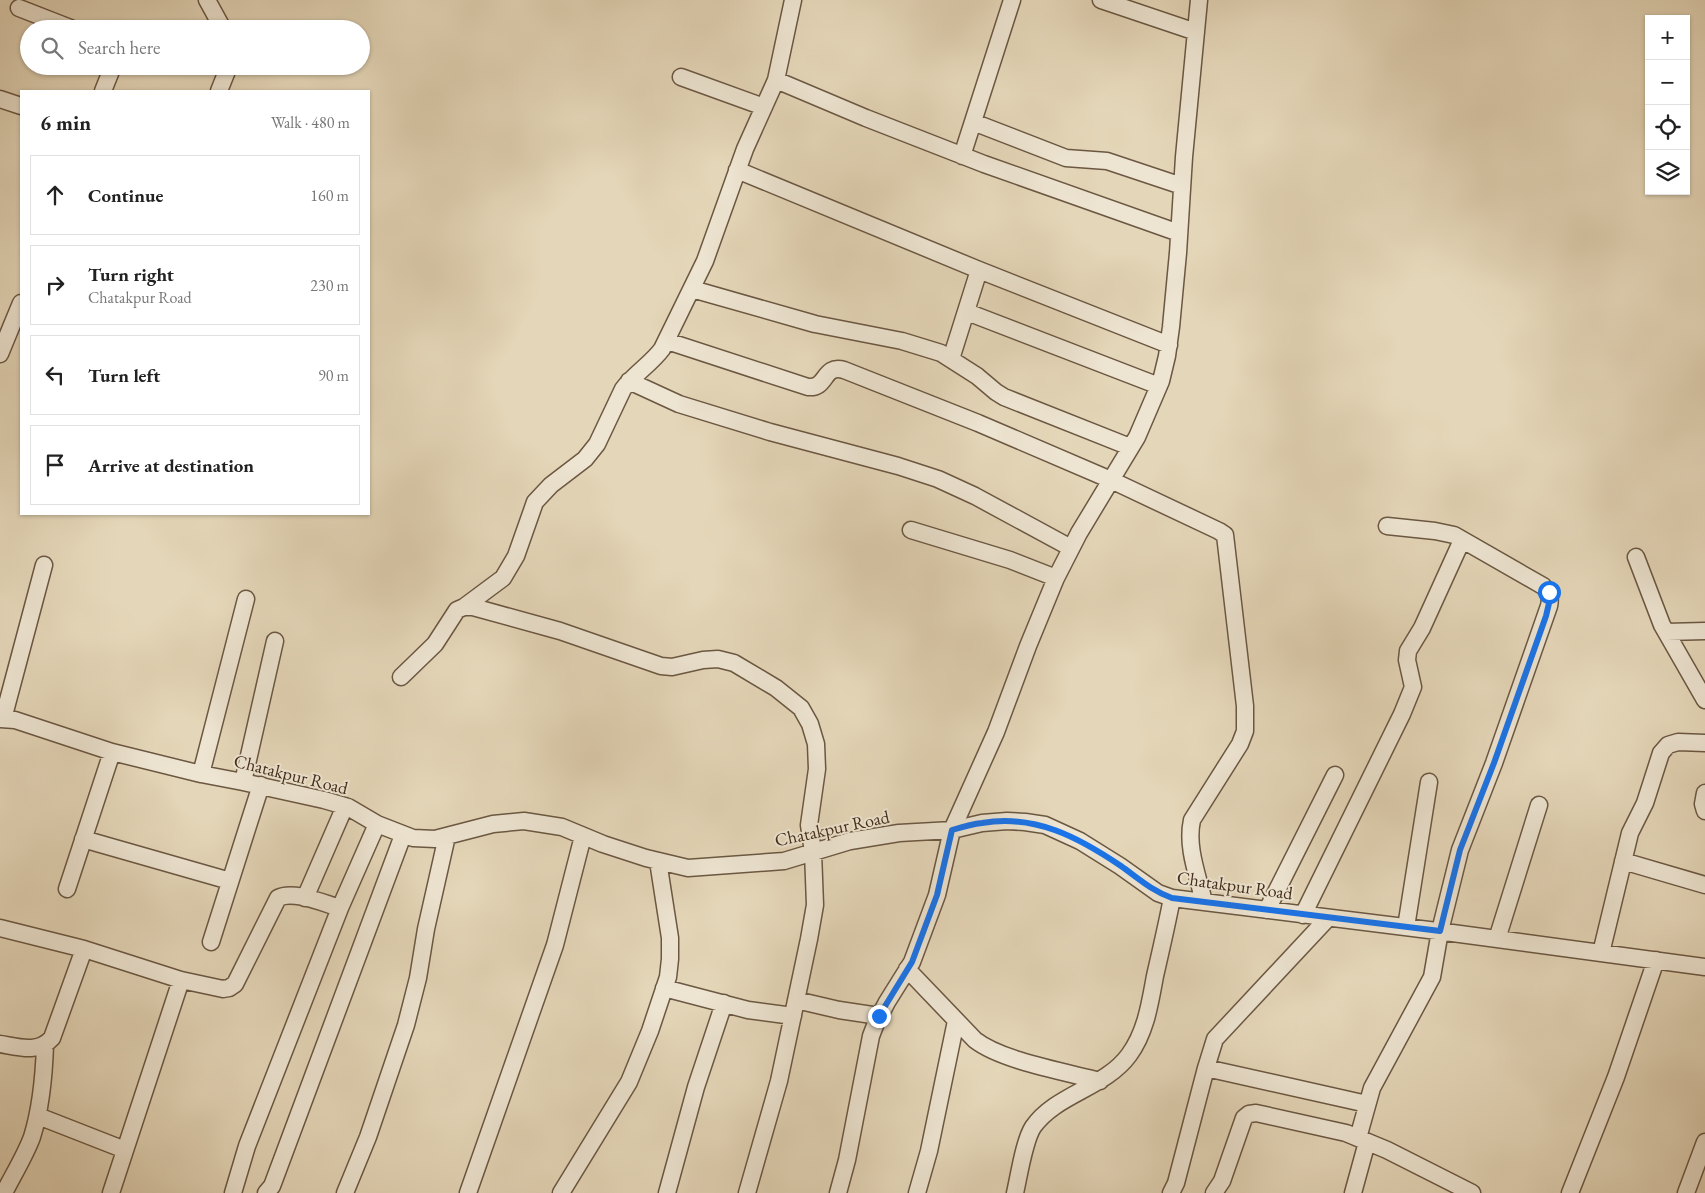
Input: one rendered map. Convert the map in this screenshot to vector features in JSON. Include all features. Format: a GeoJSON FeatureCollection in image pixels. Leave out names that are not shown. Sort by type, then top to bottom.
{"type":"FeatureCollection","features":[{"type":"Feature","properties":{"kind":"street"},"geometry":{"type":"LineString","coordinates":[[207,0],[218,20]]}},
{"type":"Feature","properties":{"kind":"street"},"geometry":{"type":"LineString","coordinates":[[401,677],[435,644],[457,610],[504,578],[516,556],[535,502],[546,490],[585,459],[597,444],[629,381],[654,359],[666,341],[705,261],[745,149],[776,80],[793,0]]}},
{"type":"Feature","properties":{"kind":"street"},"geometry":{"type":"LineString","coordinates":[[962,156],[1012,0]]}},
{"type":"Feature","properties":{"kind":"street"},"geometry":{"type":"LineString","coordinates":[[1101,0],[1196,32]]}},
{"type":"Feature","properties":{"kind":"street"},"geometry":{"type":"LineString","coordinates":[[838,1193],[847,1160],[871,1036],[879,1016],[912,962],[937,895],[952,830],[996,732],[1056,578],[1079,532],[1130,447],[1159,386],[1169,345],[1199,0]]}},
{"type":"Feature","properties":{"kind":"street"},"geometry":{"type":"LineString","coordinates":[[19,8],[50,20]]}},
{"type":"Feature","properties":{"kind":"street"},"geometry":{"type":"LineString","coordinates":[[103,90],[109,75]]}},
{"type":"Feature","properties":{"kind":"street"},"geometry":{"type":"LineString","coordinates":[[219,90],[225,75]]}},
{"type":"Feature","properties":{"kind":"street"},"geometry":{"type":"LineString","coordinates":[[681,77],[764,108]]}},
{"type":"Feature","properties":{"kind":"street"},"geometry":{"type":"LineString","coordinates":[[776,80],[962,156],[1180,233]]}},
{"type":"Feature","properties":{"kind":"street"},"geometry":{"type":"LineString","coordinates":[[0,99],[20,106]]}},
{"type":"Feature","properties":{"kind":"street"},"geometry":{"type":"LineString","coordinates":[[973,122],[1066,158],[1107,161],[1182,186]]}},
{"type":"Feature","properties":{"kind":"street"},"geometry":{"type":"LineString","coordinates":[[737,170],[979,270],[1169,345]]}},
{"type":"Feature","properties":{"kind":"street"},"geometry":{"type":"LineString","coordinates":[[951,358],[979,270]]}},
{"type":"Feature","properties":{"kind":"street"},"geometry":{"type":"LineString","coordinates":[[692,289],[815,324],[902,341],[941,353],[951,358],[1004,397],[1130,447]]}},
{"type":"Feature","properties":{"kind":"street"},"geometry":{"type":"LineString","coordinates":[[0,352],[20,305]]}},
{"type":"Feature","properties":{"kind":"street"},"geometry":{"type":"LineString","coordinates":[[967,312],[1159,386]]}},
{"type":"Feature","properties":{"kind":"street"},"geometry":{"type":"LineString","coordinates":[[666,341],[808,387],[820,384],[832,370],[837,368],[844,370],[978,423],[1111,480],[1219,531],[1225,536],[1245,706],[1245,731],[1240,744],[1192,820],[1189,833],[1190,846],[1204,902]]}},
{"type":"Feature","properties":{"kind":"street"},"geometry":{"type":"LineString","coordinates":[[629,381],[679,404],[770,432],[898,466],[938,479],[975,496],[1071,548]]}},
{"type":"Feature","properties":{"kind":"street"},"geometry":{"type":"LineString","coordinates":[[1353,1193],[1363,1140],[1367,1104],[1372,1088],[1430,982],[1440,931],[1460,850],[1494,763],[1548,611],[1550,599],[1549,592],[1543,586],[1454,536],[1435,531],[1387,526]]}},
{"type":"Feature","properties":{"kind":"street"},"geometry":{"type":"LineString","coordinates":[[911,530],[1010,560],[1056,578]]}},
{"type":"Feature","properties":{"kind":"street"},"geometry":{"type":"LineString","coordinates":[[1303,915],[1402,714],[1413,687],[1407,660],[1408,651],[1422,628],[1462,540]]}},
{"type":"Feature","properties":{"kind":"street"},"geometry":{"type":"LineString","coordinates":[[1636,557],[1655,609],[1666,632],[1705,700]]}},
{"type":"Feature","properties":{"kind":"street"},"geometry":{"type":"LineString","coordinates":[[1,719],[44,565]]}},
{"type":"Feature","properties":{"kind":"street"},"geometry":{"type":"LineString","coordinates":[[201,774],[246,599]]}},
{"type":"Feature","properties":{"kind":"street"},"geometry":{"type":"LineString","coordinates":[[464,607],[473,607],[560,631],[660,666],[672,667],[703,660],[718,659],[734,662],[776,688],[801,708],[810,724],[816,744],[817,769],[809,825],[813,852],[815,905],[779,1081],[748,1193]]}},
{"type":"Feature","properties":{"kind":"street"},"geometry":{"type":"LineString","coordinates":[[1666,632],[1705,632]]}},
{"type":"Feature","properties":{"kind":"street"},"geometry":{"type":"LineString","coordinates":[[243,782],[275,641]]}},
{"type":"Feature","properties":{"kind":"street","name":"Chatakpur Road"},"geometry":{"type":"LineString","coordinates":[[1,719],[15,720],[112,752],[201,774],[261,785],[324,800],[344,806],[377,824],[403,835],[424,840],[448,836],[493,824],[524,821],[562,827],[603,844],[688,868],[784,861],[850,841],[899,833],[952,830],[982,823],[1007,821],[1045,826],[1080,841],[1158,893],[1172,898],[1497,938],[1705,967]]}},
{"type":"Feature","properties":{"kind":"street"},"geometry":{"type":"LineString","coordinates":[[1601,953],[1630,833],[1645,803],[1661,753],[1668,745],[1678,742],[1705,743]]}},
{"type":"Feature","properties":{"kind":"street"},"geometry":{"type":"LineString","coordinates":[[67,889],[112,752]]}},
{"type":"Feature","properties":{"kind":"street"},"geometry":{"type":"LineString","coordinates":[[1268,910],[1335,775]]}},
{"type":"Feature","properties":{"kind":"street"},"geometry":{"type":"LineString","coordinates":[[1406,927],[1429,782]]}},
{"type":"Feature","properties":{"kind":"street"},"geometry":{"type":"LineString","coordinates":[[211,942],[261,785]]}},
{"type":"Feature","properties":{"kind":"street"},"geometry":{"type":"LineString","coordinates":[[1705,793],[1703,804],[1705,811]]}},
{"type":"Feature","properties":{"kind":"street"},"geometry":{"type":"LineString","coordinates":[[1497,938],[1539,805]]}},
{"type":"Feature","properties":{"kind":"street"},"geometry":{"type":"LineString","coordinates":[[305,898],[344,806]]}},
{"type":"Feature","properties":{"kind":"street"},"geometry":{"type":"LineString","coordinates":[[233,1193],[247,1146],[340,908],[377,824]]}},
{"type":"Feature","properties":{"kind":"street"},"geometry":{"type":"LineString","coordinates":[[266,1193],[272,1186],[403,835]]}},
{"type":"Feature","properties":{"kind":"street"},"geometry":{"type":"LineString","coordinates":[[345,1193],[368,1137],[406,1025],[418,978],[426,929],[448,836]]}},
{"type":"Feature","properties":{"kind":"street"},"geometry":{"type":"LineString","coordinates":[[468,1193],[555,945],[583,836]]}},
{"type":"Feature","properties":{"kind":"street"},"geometry":{"type":"LineString","coordinates":[[83,839],[230,881]]}},
{"type":"Feature","properties":{"kind":"street"},"geometry":{"type":"LineString","coordinates":[[561,1193],[630,1082],[668,977],[670,938],[658,861]]}},
{"type":"Feature","properties":{"kind":"street"},"geometry":{"type":"LineString","coordinates":[[1623,861],[1705,885]]}},
{"type":"Feature","properties":{"kind":"street"},"geometry":{"type":"LineString","coordinates":[[0,928],[84,949],[181,980],[216,989],[229,988],[235,984],[278,898],[284,895],[294,895],[340,908]]}},
{"type":"Feature","properties":{"kind":"street"},"geometry":{"type":"LineString","coordinates":[[1015,1193],[1029,1137],[1034,1127],[1047,1112],[1100,1081],[1128,1057],[1138,1041],[1147,1015],[1172,898]]}},
{"type":"Feature","properties":{"kind":"street"},"geometry":{"type":"LineString","coordinates":[[1172,1193],[1215,1039],[1328,918]]}},
{"type":"Feature","properties":{"kind":"street"},"geometry":{"type":"LineString","coordinates":[[0,1044],[29,1049],[45,1045],[52,1038],[84,949]]}},
{"type":"Feature","properties":{"kind":"street"},"geometry":{"type":"LineString","coordinates":[[1570,1193],[1616,1076],[1656,960]]}},
{"type":"Feature","properties":{"kind":"street"},"geometry":{"type":"LineString","coordinates":[[907,970],[985,1048],[1038,1066],[1100,1081]]}},
{"type":"Feature","properties":{"kind":"street"},"geometry":{"type":"LineString","coordinates":[[111,1193],[181,980]]}},
{"type":"Feature","properties":{"kind":"street"},"geometry":{"type":"LineString","coordinates":[[664,988],[764,1013],[793,1016]]}},
{"type":"Feature","properties":{"kind":"street"},"geometry":{"type":"LineString","coordinates":[[796,1000],[839,1010],[879,1016]]}},
{"type":"Feature","properties":{"kind":"street"},"geometry":{"type":"LineString","coordinates":[[667,1193],[696,1087],[724,1004]]}},
{"type":"Feature","properties":{"kind":"street"},"geometry":{"type":"LineString","coordinates":[[917,1193],[929,1151],[956,1021]]}},
{"type":"Feature","properties":{"kind":"street"},"geometry":{"type":"LineString","coordinates":[[4,1193],[31,1139],[38,1116],[44,1073],[45,1045]]}},
{"type":"Feature","properties":{"kind":"street"},"geometry":{"type":"LineString","coordinates":[[1206,1068],[1367,1104]]}},
{"type":"Feature","properties":{"kind":"street"},"geometry":{"type":"LineString","coordinates":[[1216,1192],[1222,1181],[1244,1118],[1249,1114],[1256,1113],[1325,1128],[1363,1140],[1472,1193]]}},
{"type":"Feature","properties":{"kind":"street"},"geometry":{"type":"LineString","coordinates":[[38,1116],[125,1150]]}},
{"type":"Feature","properties":{"kind":"street"},"geometry":{"type":"LineString","coordinates":[[1686,1193],[1705,1142]]}},
{"type":"Feature","properties":{"kind":"route"},"geometry":{"type":"LineString","coordinates":[[879,1016],[912,962],[937,895],[952,830],[982,823],[1007,821],[1045,826],[1080,841],[1158,893],[1172,898],[1440,931],[1460,850],[1494,763],[1546,616],[1550,599],[1549,592]]}}]}
